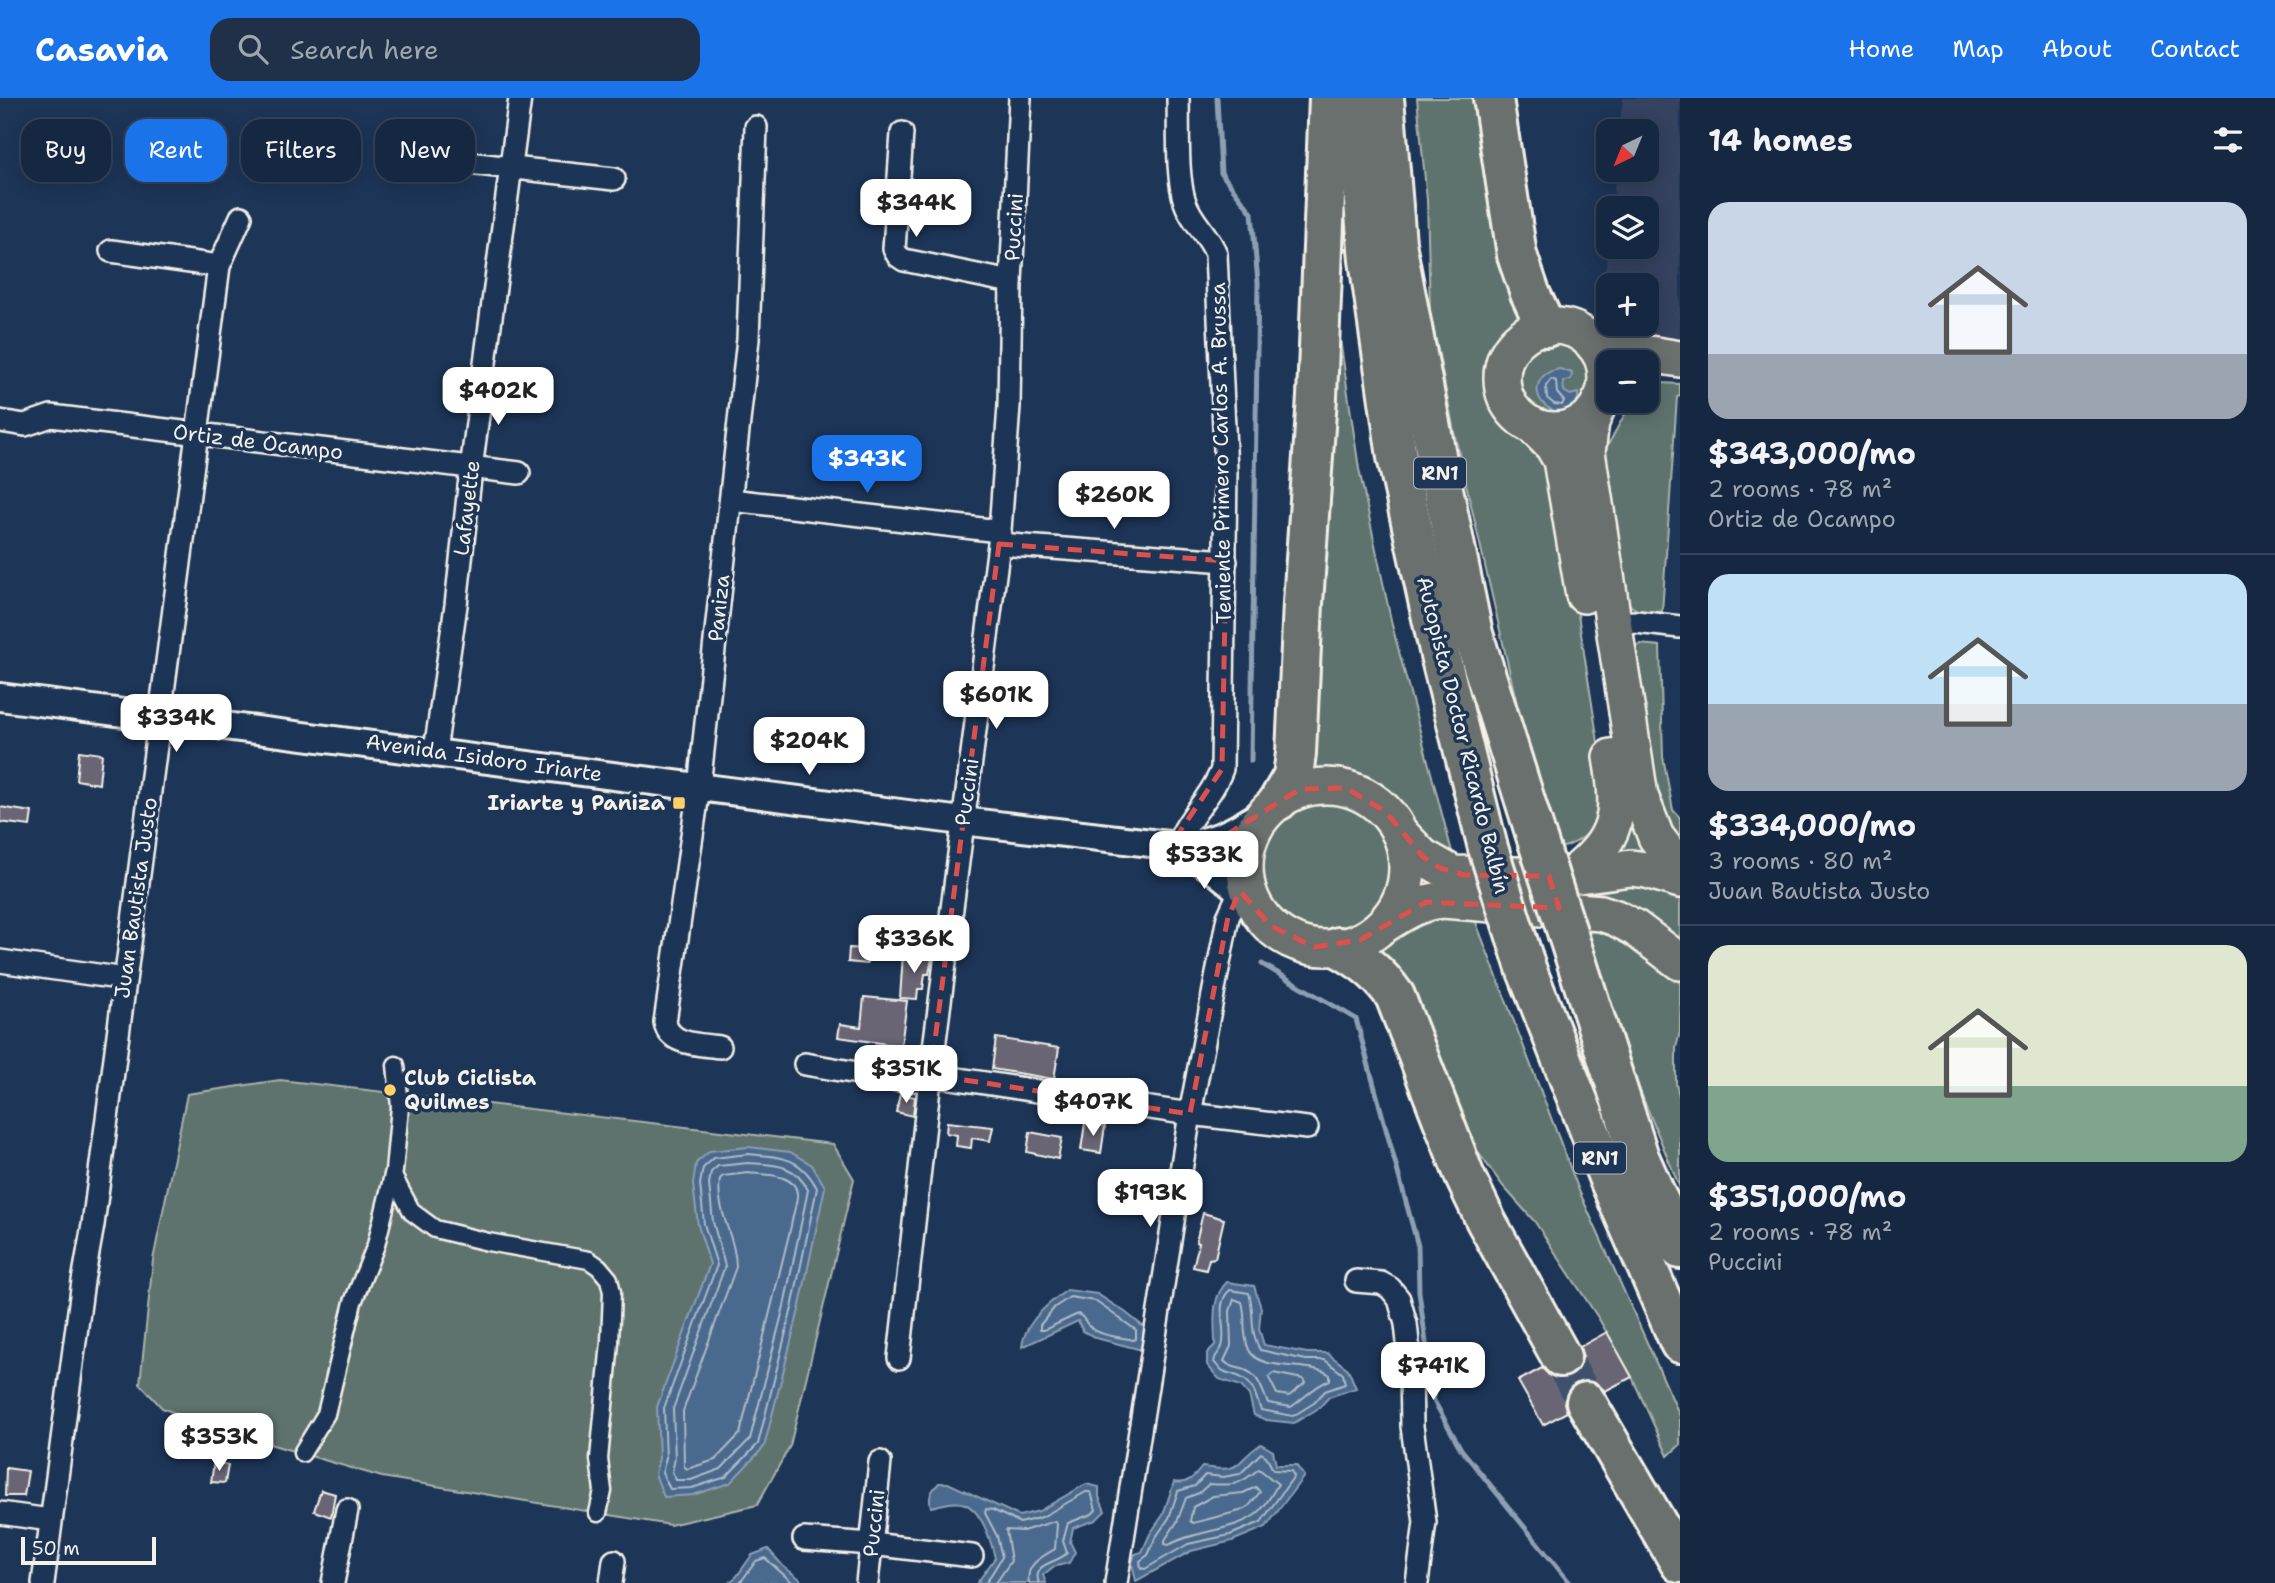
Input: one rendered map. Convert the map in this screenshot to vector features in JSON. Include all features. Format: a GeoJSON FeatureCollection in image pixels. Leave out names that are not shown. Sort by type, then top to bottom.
{"type":"FeatureCollection","features":[{"type":"Feature","properties":{"kind":"highway"},"geometry":{"type":"LineString","coordinates":[[1273,805],[1293,776],[1296,753],[1317,397],[1329,98]]}},
{"type":"Feature","properties":{"kind":"highway","name":"Autopista Doctor Ricardo Balbín"},"geometry":{"type":"LineString","coordinates":[[1354,98],[1369,260],[1397,457],[1440,655],[1488,848],[1527,971],[1608,1177],[1680,1343]]}},
{"type":"Feature","properties":{"kind":"highway","name":"Autopista Doctor Ricardo Balbín"},"geometry":{"type":"LineString","coordinates":[[1384,98],[1396,243],[1474,634],[1639,1157],[1680,1248]]}},
{"type":"Feature","properties":{"kind":"highway"},"geometry":{"type":"LineString","coordinates":[[1493,98],[1517,255],[1530,293],[1546,327]]}},
{"type":"Feature","properties":{"kind":"highway"},"geometry":{"type":"LineString","coordinates":[[1338,947],[1364,961],[1383,978],[1395,996],[1465,1177],[1486,1221],[1561,1357]]}},
{"type":"Feature","properties":{"kind":"highway"},"geometry":{"type":"LineString","coordinates":[[1586,1402],[1680,1563]]}},
{"type":"Feature","properties":{"kind":"main road"},"geometry":{"type":"LineString","coordinates":[[1572,876],[1604,846],[1614,817],[1616,784],[1561,460],[1553,446],[1532,425],[1518,416],[1508,403],[1502,371],[1507,355],[1517,341],[1546,327],[1564,327],[1580,334],[1597,350]]}},
{"type":"Feature","properties":{"kind":"main road"},"geometry":{"type":"LineString","coordinates":[[1594,345],[1680,359]]}},
{"type":"Feature","properties":{"kind":"main road"},"geometry":{"type":"LineString","coordinates":[[1532,425],[1548,430],[1563,429],[1578,424],[1596,407]]}},
{"type":"Feature","properties":{"kind":"main road"},"geometry":{"type":"LineString","coordinates":[[1596,410],[1591,422],[1587,452],[1640,796],[1656,838],[1680,867]]}},
{"type":"Feature","properties":{"kind":"main road"},"geometry":{"type":"LineString","coordinates":[[1680,880],[1631,868],[1572,876],[1453,874],[1423,857],[1399,832],[1386,812],[1368,797],[1346,788],[1323,785],[1300,789],[1273,805],[1254,827],[1247,846],[1244,867],[1248,899],[1271,926],[1290,940],[1314,947],[1338,947],[1360,940],[1411,907],[1426,901],[1443,900],[1578,910],[1616,918],[1635,928],[1680,962]]}},
{"type":"Feature","properties":{"kind":"main road"},"geometry":{"type":"LineString","coordinates":[[1380,928],[1396,908],[1405,883],[1406,857],[1399,832]]}},
{"type":"Feature","properties":{"kind":"street","name":"Lafayette"},"geometry":{"type":"LineString","coordinates":[[435,751],[520,98]]}},
{"type":"Feature","properties":{"kind":"street","name":"Puccini"},"geometry":{"type":"LineString","coordinates":[[899,1358],[930,1079],[999,538],[1009,406],[1020,98]]}},
{"type":"Feature","properties":{"kind":"street","name":"Teniente Primero Carlos A. Brussa"},"geometry":{"type":"LineString","coordinates":[[1177,846],[1183,828],[1219,779],[1222,769],[1226,561],[1226,471],[1216,254],[1211,240],[1185,205],[1181,187],[1178,98]]}},
{"type":"Feature","properties":{"kind":"street","name":"Paniza"},"geometry":{"type":"LineString","coordinates":[[720,1047],[679,1041],[671,1036],[665,1022],[699,787],[748,340],[756,127]]}},
{"type":"Feature","properties":{"kind":"street"},"geometry":{"type":"LineString","coordinates":[[902,133],[894,248],[898,256],[904,260],[1012,282]]}},
{"type":"Feature","properties":{"kind":"street"},"geometry":{"type":"LineString","coordinates":[[475,164],[614,179]]}},
{"type":"Feature","properties":{"kind":"street","name":"Juan Bautista Justo"},"geometry":{"type":"LineString","coordinates":[[43,1583],[83,1281],[93,1225],[219,266],[241,217]]}},
{"type":"Feature","properties":{"kind":"street"},"geometry":{"type":"LineString","coordinates":[[111,251],[219,266]]}},
{"type":"Feature","properties":{"kind":"street","name":"Ortiz de Ocampo"},"geometry":{"type":"LineString","coordinates":[[0,421],[25,425],[51,416],[519,473]]}},
{"type":"Feature","properties":{"kind":"street"},"geometry":{"type":"LineString","coordinates":[[731,500],[999,538],[1226,561]]}},
{"type":"Feature","properties":{"kind":"street"},"geometry":{"type":"LineString","coordinates":[[1612,624],[1636,622],[1680,627]]}},
{"type":"Feature","properties":{"kind":"street","name":"Avenida Isidoro Iriarte"},"geometry":{"type":"LineString","coordinates":[[0,697],[962,821],[1177,846],[1211,842],[1242,827],[1273,805]]}},
{"type":"Feature","properties":{"kind":"street","name":"Avenida Isidoro Iriarte"},"geometry":{"type":"LineString","coordinates":[[1177,846],[1206,863],[1248,899]]}},
{"type":"Feature","properties":{"kind":"street"},"geometry":{"type":"LineString","coordinates":[[1115,1583],[1190,1114],[1228,917],[1248,899]]}},
{"type":"Feature","properties":{"kind":"street"},"geometry":{"type":"LineString","coordinates":[[0,961],[125,979]]}},
{"type":"Feature","properties":{"kind":"street"},"geometry":{"type":"LineString","coordinates":[[805,1064],[904,1081],[946,1077],[1190,1114],[1307,1128]]}},
{"type":"Feature","properties":{"kind":"street"},"geometry":{"type":"LineString","coordinates":[[302,1453],[326,1413],[353,1302],[376,1245],[393,1175],[400,1107],[396,1065]]}},
{"type":"Feature","properties":{"kind":"street"},"geometry":{"type":"LineString","coordinates":[[393,1175],[412,1212],[435,1229],[488,1242],[589,1260],[609,1279],[612,1292],[610,1342],[598,1459],[603,1491],[598,1513]]}},
{"type":"Feature","properties":{"kind":"street"},"geometry":{"type":"LineString","coordinates":[[1356,1281],[1381,1283],[1390,1288],[1399,1299],[1406,1324],[1415,1452],[1425,1521],[1417,1583]]}},
{"type":"Feature","properties":{"kind":"street","name":"Puccini"},"geometry":{"type":"LineString","coordinates":[[867,1583],[880,1462]]}},
{"type":"Feature","properties":{"kind":"street"},"geometry":{"type":"LineString","coordinates":[[333,1583],[347,1510]]}},
{"type":"Feature","properties":{"kind":"street"},"geometry":{"type":"LineString","coordinates":[[0,1513],[50,1520]]}},
{"type":"Feature","properties":{"kind":"street"},"geometry":{"type":"LineString","coordinates":[[804,1539],[972,1556]]}},
{"type":"Feature","properties":{"kind":"street"},"geometry":{"type":"LineString","coordinates":[[611,1583],[614,1561]]}},
{"type":"Feature","properties":{"kind":"highlighted area"},"geometry":{"type":"Polygon","coordinates":[[[999,544],[1226,561],[1222,769],[1166,852],[1226,835],[1300,789],[1346,788],[1386,812],[1423,857],[1440,868],[1464,875],[1549,876],[1559,908],[1426,902],[1360,940],[1314,947],[1271,926],[1240,891],[1228,917],[1190,1114],[945,1077],[930,1079],[999,544]]]}},
{"type":"Feature","properties":{"kind":"shaded area"},"geometry":{"type":"Polygon","coordinates":[[[1623,98],[1680,98],[1680,340],[1651,336],[1659,336],[1659,273],[1605,273],[1607,259],[1659,259],[1659,196],[1613,196],[1615,182],[1659,182],[1659,119],[1620,119],[1623,98]]]}},
{"type":"Feature","properties":{"kind":"green space"},"geometry":{"type":"Polygon","coordinates":[[[1417,98],[1488,98],[1524,324],[1504,342],[1493,366],[1494,397],[1499,416],[1512,431],[1547,460],[1559,493],[1604,782],[1604,804],[1597,822],[1581,839],[1560,848],[1517,704],[1455,436],[1430,311],[1427,200],[1417,98]]]}},
{"type":"Feature","properties":{"kind":"green space"},"geometry":{"type":"Polygon","coordinates":[[[1328,257],[1359,469],[1392,625],[1452,852],[1445,852],[1401,819],[1391,802],[1369,784],[1344,775],[1324,773],[1302,777],[1328,257]]]}},
{"type":"Feature","properties":{"kind":"green space"},"geometry":{"type":"Polygon","coordinates":[[[1552,335],[1569,338],[1589,355],[1595,370],[1593,396],[1583,410],[1569,420],[1552,423],[1535,420],[1521,410],[1511,396],[1508,379],[1511,362],[1521,348],[1535,338],[1552,335]]]}},
{"type":"Feature","properties":{"kind":"green space"},"geometry":{"type":"Polygon","coordinates":[[[1659,383],[1680,384],[1662,612],[1637,610],[1624,601],[1602,456],[1625,413],[1659,413],[1659,383]]]}},
{"type":"Feature","properties":{"kind":"green space"},"geometry":{"type":"Polygon","coordinates":[[[1640,644],[1660,646],[1663,757],[1673,810],[1680,818],[1680,846],[1657,799],[1635,649],[1640,644]]]}},
{"type":"Feature","properties":{"kind":"green space"},"geometry":{"type":"Polygon","coordinates":[[[1326,802],[1351,807],[1373,821],[1387,843],[1392,868],[1387,893],[1373,915],[1351,929],[1326,934],[1301,929],[1279,915],[1265,893],[1260,868],[1265,843],[1279,821],[1301,807],[1326,802]]]}},
{"type":"Feature","properties":{"kind":"green space"},"geometry":{"type":"Polygon","coordinates":[[[1624,810],[1660,858],[1608,856],[1624,810]]]}},
{"type":"Feature","properties":{"kind":"green space"},"geometry":{"type":"Polygon","coordinates":[[[1626,887],[1644,888],[1680,897],[1680,946],[1584,895],[1626,887]]]}},
{"type":"Feature","properties":{"kind":"green space"},"geometry":{"type":"Polygon","coordinates":[[[1580,916],[1625,943],[1680,983],[1676,1084],[1680,1099],[1680,1188],[1610,1018],[1580,916]]]}},
{"type":"Feature","properties":{"kind":"green space"},"geometry":{"type":"Polygon","coordinates":[[[1459,918],[1475,920],[1580,1193],[1680,1416],[1680,1445],[1668,1456],[1632,1377],[1599,1319],[1535,1222],[1503,1186],[1466,1136],[1375,952],[1391,936],[1413,926],[1459,918]]]}},
{"type":"Feature","properties":{"kind":"green space"},"geometry":{"type":"Polygon","coordinates":[[[280,1080],[833,1144],[854,1179],[790,1446],[757,1505],[670,1525],[382,1477],[198,1423],[162,1408],[140,1384],[153,1260],[187,1094],[280,1080]]]}},
{"type":"Feature","properties":{"kind":"water"},"geometry":{"type":"Polygon","coordinates":[[[1560,369],[1572,373],[1571,379],[1563,382],[1564,391],[1570,395],[1578,393],[1574,407],[1560,413],[1543,403],[1538,390],[1543,376],[1560,369]]]}},
{"type":"Feature","properties":{"kind":"water"},"geometry":{"type":"Polygon","coordinates":[[[748,1147],[790,1152],[812,1165],[825,1187],[799,1310],[764,1447],[730,1483],[693,1495],[664,1497],[655,1474],[659,1458],[657,1407],[710,1264],[698,1225],[693,1184],[696,1163],[710,1151],[748,1147]]]}},
{"type":"Feature","properties":{"kind":"water"},"geometry":{"type":"Polygon","coordinates":[[[1227,1282],[1254,1286],[1261,1308],[1259,1329],[1264,1345],[1307,1353],[1327,1353],[1348,1369],[1356,1388],[1329,1397],[1319,1408],[1294,1423],[1266,1420],[1254,1415],[1249,1395],[1241,1386],[1219,1379],[1207,1365],[1207,1353],[1215,1345],[1216,1303],[1227,1282]]]}},
{"type":"Feature","properties":{"kind":"water"},"geometry":{"type":"Polygon","coordinates":[[[1067,1290],[1097,1294],[1145,1328],[1142,1350],[1096,1338],[1083,1331],[1078,1321],[1022,1347],[1032,1322],[1045,1307],[1067,1290]]]}},
{"type":"Feature","properties":{"kind":"water"},"geometry":{"type":"Polygon","coordinates":[[[1261,1444],[1273,1451],[1276,1465],[1296,1465],[1304,1476],[1266,1527],[1232,1541],[1191,1551],[1136,1581],[1132,1563],[1135,1554],[1142,1552],[1163,1515],[1174,1482],[1186,1481],[1202,1467],[1232,1468],[1261,1444]]]}},
{"type":"Feature","properties":{"kind":"water"},"geometry":{"type":"Polygon","coordinates":[[[939,1483],[948,1483],[1019,1516],[1039,1511],[1086,1484],[1099,1487],[1099,1497],[1105,1511],[1096,1520],[1073,1528],[1070,1542],[1075,1552],[1069,1563],[1053,1567],[1043,1575],[1046,1583],[977,1583],[995,1558],[988,1536],[977,1513],[965,1504],[952,1503],[931,1507],[931,1494],[939,1483]]]}},
{"type":"Feature","properties":{"kind":"water"},"geometry":{"type":"Polygon","coordinates":[[[768,1549],[801,1583],[729,1583],[752,1555],[768,1549]]]}},
{"type":"Feature","properties":{"kind":"building"},"geometry":{"type":"Polygon","coordinates":[[[79,751],[102,754],[99,784],[76,780],[79,751]]]}},
{"type":"Feature","properties":{"kind":"building"},"geometry":{"type":"Polygon","coordinates":[[[0,807],[32,812],[30,826],[0,822],[0,807]]]}},
{"type":"Feature","properties":{"kind":"building"},"geometry":{"type":"Polygon","coordinates":[[[849,948],[868,949],[867,964],[848,962],[849,948]]]}},
{"type":"Feature","properties":{"kind":"building"},"geometry":{"type":"Polygon","coordinates":[[[903,954],[932,958],[929,974],[925,974],[923,989],[918,989],[917,999],[900,998],[903,954]]]}},
{"type":"Feature","properties":{"kind":"building"},"geometry":{"type":"Polygon","coordinates":[[[864,997],[907,1001],[901,1046],[838,1037],[840,1024],[861,1027],[864,997]]]}},
{"type":"Feature","properties":{"kind":"building"},"geometry":{"type":"Polygon","coordinates":[[[996,1038],[1059,1048],[1054,1079],[992,1069],[996,1038]]]}},
{"type":"Feature","properties":{"kind":"building"},"geometry":{"type":"Polygon","coordinates":[[[900,1094],[915,1097],[913,1116],[896,1112],[900,1094]]]}},
{"type":"Feature","properties":{"kind":"building"},"geometry":{"type":"Polygon","coordinates":[[[947,1122],[993,1127],[990,1141],[972,1138],[971,1148],[956,1146],[957,1135],[946,1133],[947,1122]]]}},
{"type":"Feature","properties":{"kind":"building"},"geometry":{"type":"Polygon","coordinates":[[[1085,1123],[1105,1126],[1101,1153],[1081,1150],[1085,1123]]]}},
{"type":"Feature","properties":{"kind":"building"},"geometry":{"type":"Polygon","coordinates":[[[1030,1132],[1062,1138],[1058,1159],[1027,1152],[1030,1132]]]}},
{"type":"Feature","properties":{"kind":"building"},"geometry":{"type":"Polygon","coordinates":[[[1203,1213],[1224,1219],[1215,1258],[1209,1259],[1206,1270],[1193,1267],[1203,1213]]]}},
{"type":"Feature","properties":{"kind":"building"},"geometry":{"type":"Polygon","coordinates":[[[1607,1332],[1632,1377],[1605,1391],[1596,1383],[1587,1380],[1576,1383],[1567,1392],[1564,1403],[1567,1412],[1543,1425],[1518,1381],[1542,1368],[1550,1376],[1560,1379],[1571,1376],[1580,1368],[1583,1357],[1580,1347],[1607,1332]]]}},
{"type":"Feature","properties":{"kind":"building"},"geometry":{"type":"Polygon","coordinates":[[[214,1462],[228,1465],[225,1483],[211,1482],[214,1462]]]}},
{"type":"Feature","properties":{"kind":"building"},"geometry":{"type":"Polygon","coordinates":[[[6,1468],[28,1471],[24,1496],[5,1496],[6,1468]]]}},
{"type":"Feature","properties":{"kind":"building"},"geometry":{"type":"Polygon","coordinates":[[[321,1490],[335,1494],[331,1517],[314,1511],[321,1490]]]}},
{"type":"Feature","properties":{"kind":"waterway"},"geometry":{"type":"LineString","coordinates":[[1217,98],[1221,173],[1252,213],[1258,283],[1251,761]]}},
{"type":"Feature","properties":{"kind":"waterway"},"geometry":{"type":"LineString","coordinates":[[1262,964],[1356,1019],[1418,1246],[1419,1292],[1434,1401],[1461,1449],[1570,1583]]}},
{"type":"Feature","properties":{"kind":"tunnel"},"geometry":{"type":"LineString","coordinates":[[1561,1357],[1586,1402]]}},
{"type":"Feature","properties":{"kind":"place","name":"Iriarte y Paniza"},"geometry":{"type":"Point","coordinates":[679,803]}},
{"type":"Feature","properties":{"kind":"place","name":"Club Ciclista Quilmes"},"geometry":{"type":"Point","coordinates":[390,1090]}}]}
